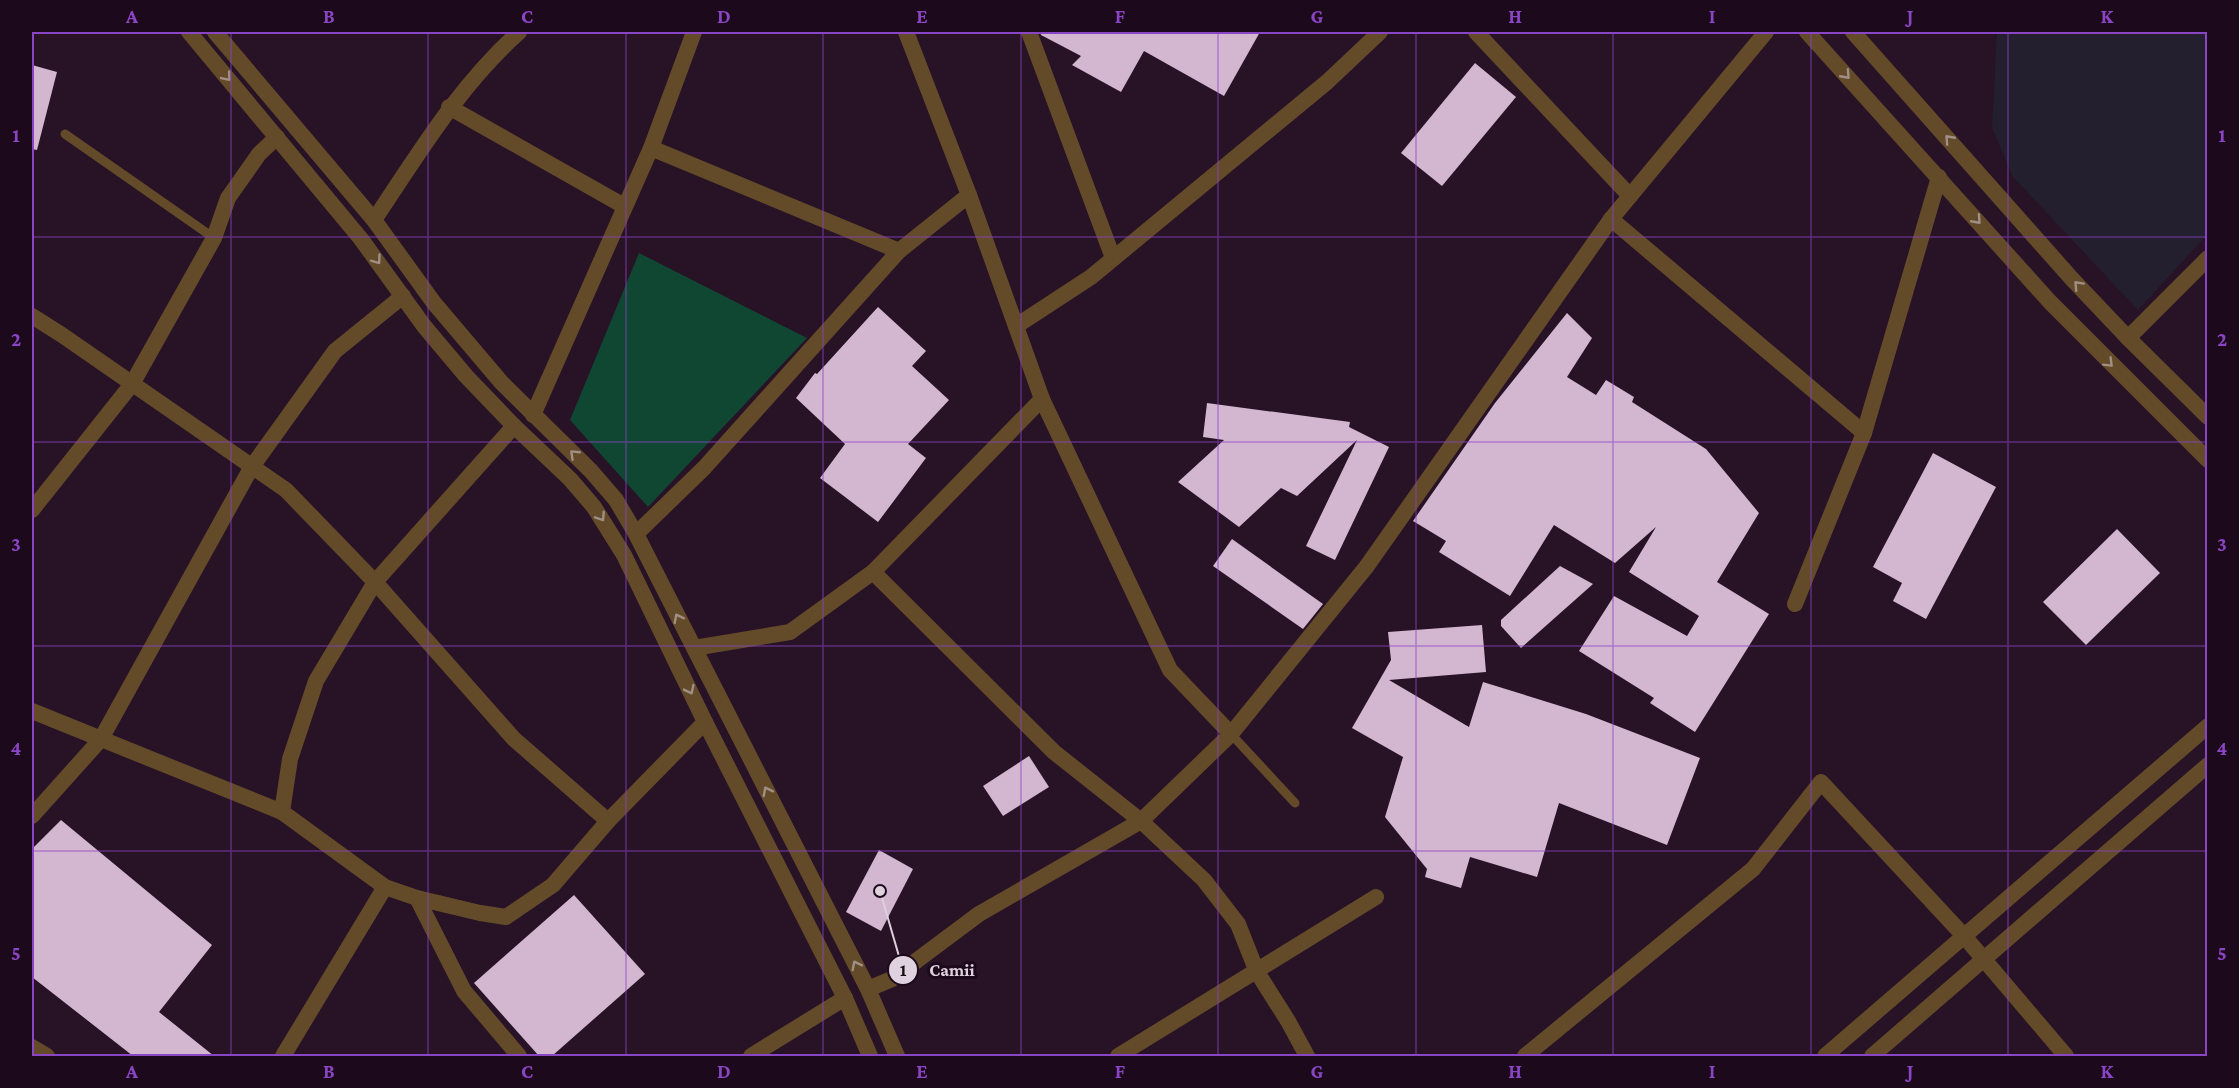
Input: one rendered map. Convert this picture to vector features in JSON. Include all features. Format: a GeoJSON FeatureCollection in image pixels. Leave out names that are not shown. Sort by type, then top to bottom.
{"type":"FeatureCollection","features":[{"type":"Feature","properties":{"kind":"street"},"geometry":{"type":"LineString","coordinates":[[189,32],[361,239],[424,326],[466,376],[570,479],[594,507],[624,555],[705,722],[845,998],[870,1056]]}},
{"type":"Feature","properties":{"kind":"street"},"geometry":{"type":"LineString","coordinates":[[215,32],[374,220],[434,303],[501,382],[591,471],[616,500],[636,534],[868,989],[897,1056]]}},
{"type":"Feature","properties":{"kind":"street"},"geometry":{"type":"LineString","coordinates":[[361,239],[449,107],[491,57],[519,32]]}},
{"type":"Feature","properties":{"kind":"street"},"geometry":{"type":"LineString","coordinates":[[282,812],[290,759],[316,681],[375,582],[514,426],[533,415],[651,148],[694,32]]}},
{"type":"Feature","properties":{"kind":"street"},"geometry":{"type":"LineString","coordinates":[[906,32],[969,195],[1042,399],[1170,670],[1231,735]]}},
{"type":"Feature","properties":{"kind":"street"},"geometry":{"type":"LineString","coordinates":[[1029,32],[1113,258]]}},
{"type":"Feature","properties":{"kind":"street"},"geometry":{"type":"LineString","coordinates":[[1016,326],[1091,277],[1327,82],[1380,32]]}},
{"type":"Feature","properties":{"kind":"street"},"geometry":{"type":"LineString","coordinates":[[1476,32],[1630,196]]}},
{"type":"Feature","properties":{"kind":"street"},"geometry":{"type":"LineString","coordinates":[[751,1056],[845,998],[892,979],[980,914],[1141,821],[1231,735],[1366,566],[1611,219],[1766,32]]}},
{"type":"Feature","properties":{"kind":"street"},"geometry":{"type":"LineString","coordinates":[[1807,32],[2050,302],[2208,460]]}},
{"type":"Feature","properties":{"kind":"street"},"geometry":{"type":"LineString","coordinates":[[1853,32],[2072,279],[2208,417]]}},
{"type":"Feature","properties":{"kind":"street"},"geometry":{"type":"LineString","coordinates":[[449,107],[624,206]]}},
{"type":"Feature","properties":{"kind":"street"},"geometry":{"type":"LineString","coordinates":[[32,510],[132,384],[214,238],[228,198],[259,154],[277,137]]}},
{"type":"Feature","properties":{"kind":"street"},"geometry":{"type":"LineString","coordinates":[[651,148],[898,251]]}},
{"type":"Feature","properties":{"kind":"street"},"geometry":{"type":"LineString","coordinates":[[1795,604],[1864,433],[1939,177]]}},
{"type":"Feature","properties":{"kind":"street"},"geometry":{"type":"LineString","coordinates":[[636,534],[704,468],[898,251],[969,195]]}},
{"type":"Feature","properties":{"kind":"street"},"geometry":{"type":"LineString","coordinates":[[1611,219],[1864,433]]}},
{"type":"Feature","properties":{"kind":"street"},"geometry":{"type":"LineString","coordinates":[[2128,338],[2208,258]]}},
{"type":"Feature","properties":{"kind":"street"},"geometry":{"type":"LineString","coordinates":[[32,816],[101,739],[251,468],[335,351],[403,296]]}},
{"type":"Feature","properties":{"kind":"street"},"geometry":{"type":"LineString","coordinates":[[32,316],[286,490],[375,582],[514,739],[608,821]]}},
{"type":"Feature","properties":{"kind":"street"},"geometry":{"type":"LineString","coordinates":[[693,648],[790,632],[873,572],[1042,399]]}},
{"type":"Feature","properties":{"kind":"street"},"geometry":{"type":"LineString","coordinates":[[873,572],[1054,752],[1141,821],[1211,889],[1238,924],[1257,972],[1307,1056]]}},
{"type":"Feature","properties":{"kind":"street"},"geometry":{"type":"LineString","coordinates":[[32,711],[282,812],[385,887],[417,898],[480,914],[506,917],[553,885],[608,821],[705,722]]}},
{"type":"Feature","properties":{"kind":"street"},"geometry":{"type":"LineString","coordinates":[[1825,1056],[2208,726]]}},
{"type":"Feature","properties":{"kind":"street"},"geometry":{"type":"LineString","coordinates":[[1872,1056],[2208,765]]}},
{"type":"Feature","properties":{"kind":"street"},"geometry":{"type":"LineString","coordinates":[[1526,1056],[1753,869],[1821,782],[1964,936],[2066,1056]]}},
{"type":"Feature","properties":{"kind":"street"},"geometry":{"type":"LineString","coordinates":[[283,1056],[385,887]]}},
{"type":"Feature","properties":{"kind":"street"},"geometry":{"type":"LineString","coordinates":[[1119,1056],[1377,897]]}},
{"type":"Feature","properties":{"kind":"street"},"geometry":{"type":"LineString","coordinates":[[417,898],[464,992],[519,1056]]}},
{"type":"Feature","properties":{"kind":"street"},"geometry":{"type":"LineString","coordinates":[[32,1047],[47,1056]]}},
{"type":"Feature","properties":{"kind":"lane"},"geometry":{"type":"LineString","coordinates":[[65,134],[214,238]]}},
{"type":"Feature","properties":{"kind":"lane"},"geometry":{"type":"LineString","coordinates":[[1231,735],[1295,803]]}},
{"type":"Feature","properties":{"kind":"shaded area"},"geometry":{"type":"Polygon","coordinates":[[[1997,32],[2207,32],[2207,235],[2138,310],[2013,177],[1992,128],[1997,32]]]}},
{"type":"Feature","properties":{"kind":"green space"},"geometry":{"type":"Polygon","coordinates":[[[639,253],[807,338],[648,507],[570,420],[639,253]]]}},
{"type":"Feature","properties":{"kind":"building"},"geometry":{"type":"Polygon","coordinates":[[[1040,32],[1260,32],[1224,96],[1144,51],[1121,92],[1072,65],[1081,56],[1041,35],[1040,32]]]}},
{"type":"Feature","properties":{"kind":"building"},"geometry":{"type":"Polygon","coordinates":[[[1475,63],[1516,97],[1442,186],[1401,153],[1475,63]]]}},
{"type":"Feature","properties":{"kind":"building"},"geometry":{"type":"Polygon","coordinates":[[[32,65],[57,72],[37,150],[32,149],[32,65]]]}},
{"type":"Feature","properties":{"kind":"building"},"geometry":{"type":"Polygon","coordinates":[[[878,307],[926,351],[912,366],[949,400],[908,444],[926,458],[878,522],[820,478],[845,444],[796,398],[815,373],[817,374],[878,307]]]}},
{"type":"Feature","properties":{"kind":"building"},"geometry":{"type":"Polygon","coordinates":[[[1567,313],[1592,338],[1567,377],[1596,395],[1606,380],[1634,397],[1632,402],[1706,449],[1759,513],[1717,582],[1769,614],[1695,732],[1650,703],[1654,698],[1579,651],[1614,596],[1687,636],[1699,616],[1629,572],[1656,527],[1615,563],[1554,525],[1510,596],[1439,552],[1446,541],[1413,521],[1495,403],[1567,313]]]}},
{"type":"Feature","properties":{"kind":"building"},"geometry":{"type":"Polygon","coordinates":[[[1207,403],[1350,422],[1349,427],[1389,447],[1335,560],[1306,546],[1357,440],[1297,496],[1281,488],[1239,527],[1178,482],[1224,440],[1203,437],[1207,403]]]}},
{"type":"Feature","properties":{"kind":"building"},"geometry":{"type":"Polygon","coordinates":[[[1933,453],[1996,487],[1926,619],[1893,601],[1902,583],[1873,567],[1933,453]]]}},
{"type":"Feature","properties":{"kind":"building"},"geometry":{"type":"Polygon","coordinates":[[[2117,529],[2160,573],[2086,645],[2043,602],[2117,529]]]}},
{"type":"Feature","properties":{"kind":"building"},"geometry":{"type":"Polygon","coordinates":[[[1232,539],[1323,604],[1303,629],[1213,566],[1232,539]]]}},
{"type":"Feature","properties":{"kind":"building"},"geometry":{"type":"Polygon","coordinates":[[[1560,566],[1593,584],[1521,648],[1501,626],[1501,620],[1560,566]]]}},
{"type":"Feature","properties":{"kind":"building"},"geometry":{"type":"Polygon","coordinates":[[[1482,625],[1486,672],[1389,680],[1469,727],[1483,682],[1586,714],[1700,758],[1667,845],[1559,803],[1537,877],[1470,857],[1461,888],[1425,877],[1427,869],[1385,817],[1403,757],[1352,728],[1391,660],[1388,632],[1482,625]]]}},
{"type":"Feature","properties":{"kind":"building"},"geometry":{"type":"Polygon","coordinates":[[[1029,756],[1049,787],[1003,816],[983,786],[1029,756]]]}},
{"type":"Feature","properties":{"kind":"building"},"geometry":{"type":"Polygon","coordinates":[[[61,820],[212,945],[159,1012],[214,1056],[133,1056],[32,977],[32,849],[61,820]]]}},
{"type":"Feature","properties":{"kind":"building"},"geometry":{"type":"Polygon","coordinates":[[[879,850],[913,869],[881,931],[846,912],[879,850]]]}},
{"type":"Feature","properties":{"kind":"building"},"geometry":{"type":"Polygon","coordinates":[[[574,895],[645,974],[552,1056],[539,1056],[474,983],[574,895]]]}},
{"type":"Feature","properties":{"kind":"place","name":"Camii"},"geometry":{"type":"Point","coordinates":[880,891]}}]}
